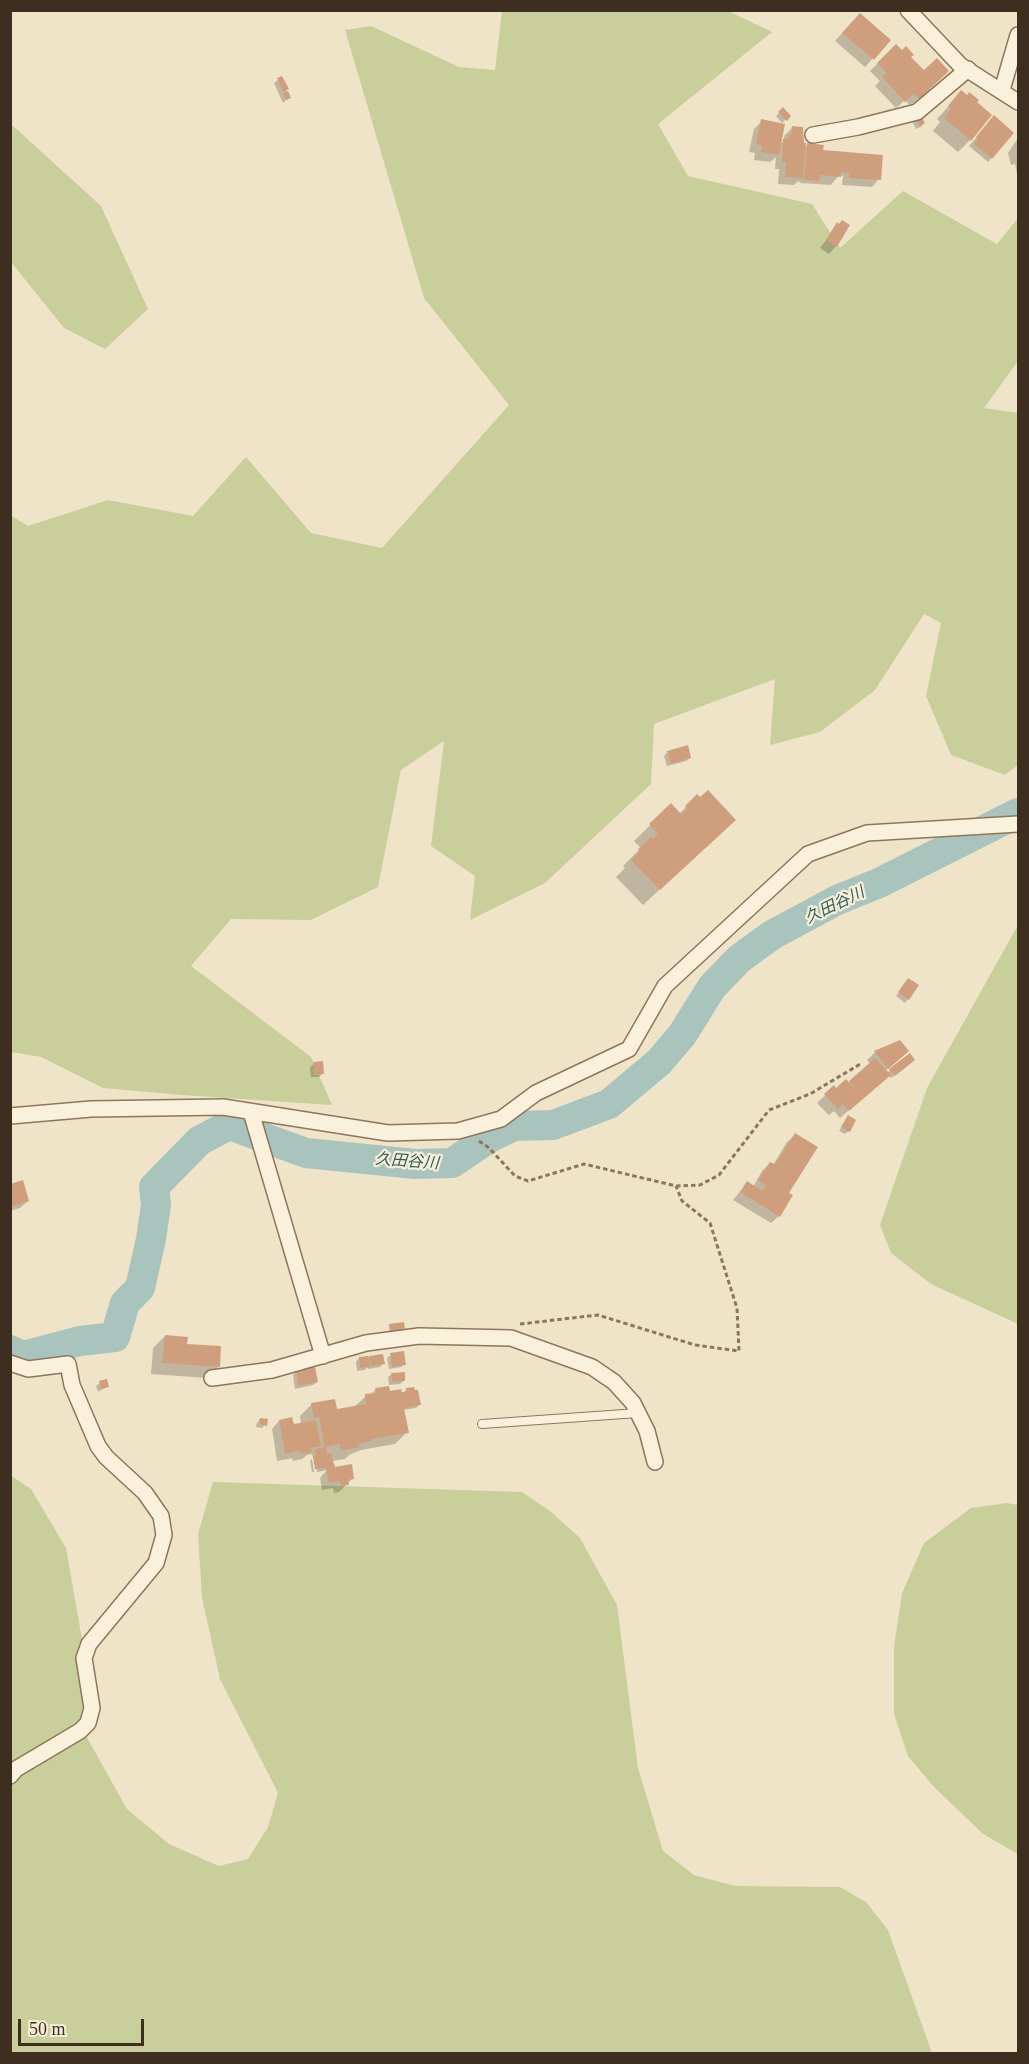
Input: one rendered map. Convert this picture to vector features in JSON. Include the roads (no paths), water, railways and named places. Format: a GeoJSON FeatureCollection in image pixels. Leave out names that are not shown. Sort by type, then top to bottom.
{"type":"FeatureCollection","features":[{"type":"Feature","properties":{"kind":"street"},"geometry":{"type":"LineString","coordinates":[[908,10],[960,65],[1018,102]]}},
{"type":"Feature","properties":{"kind":"street"},"geometry":{"type":"LineString","coordinates":[[1002,90],[1018,35]]}},
{"type":"Feature","properties":{"kind":"street"},"geometry":{"type":"LineString","coordinates":[[813,135],[858,127],[917,112],[968,69]]}},
{"type":"Feature","properties":{"kind":"street"},"geometry":{"type":"LineString","coordinates":[[10,1116],[91,1109],[223,1107],[253,1119],[388,1133],[458,1131],[501,1119],[536,1093],[628,1049],[665,986],[808,854],[867,833],[1018,824]]}},
{"type":"Feature","properties":{"kind":"street"},"geometry":{"type":"LineString","coordinates":[[253,1119],[323,1356]]}},
{"type":"Feature","properties":{"kind":"street"},"geometry":{"type":"LineString","coordinates":[[212,1378],[272,1370],[366,1343],[419,1336],[511,1338],[592,1367],[614,1382],[633,1403],[647,1431],[655,1462]]}},
{"type":"Feature","properties":{"kind":"street"},"geometry":{"type":"LineString","coordinates":[[10,1363],[28,1370],[68,1364],[72,1385],[98,1446],[106,1457],[145,1493],[161,1516],[164,1535],[156,1563],[88,1644],[84,1658],[92,1708],[88,1723],[80,1731],[16,1769],[10,1776]]}},
{"type":"Feature","properties":{"kind":"lane"},"geometry":{"type":"LineString","coordinates":[[482,1424],[638,1413]]}},
{"type":"Feature","properties":{"kind":"waterway","name":"久田谷川"},"geometry":{"type":"LineString","coordinates":[[10,1350],[23,1356],[80,1341],[115,1337],[125,1303],[140,1288],[156,1205],[154,1187],[199,1141],[229,1125],[306,1153],[415,1164],[452,1163],[489,1138],[514,1126],[553,1125],[609,1104],[659,1062],[682,1035],[712,987],[739,959],[772,935],[837,900],[879,883],[1018,813]]}}]}
